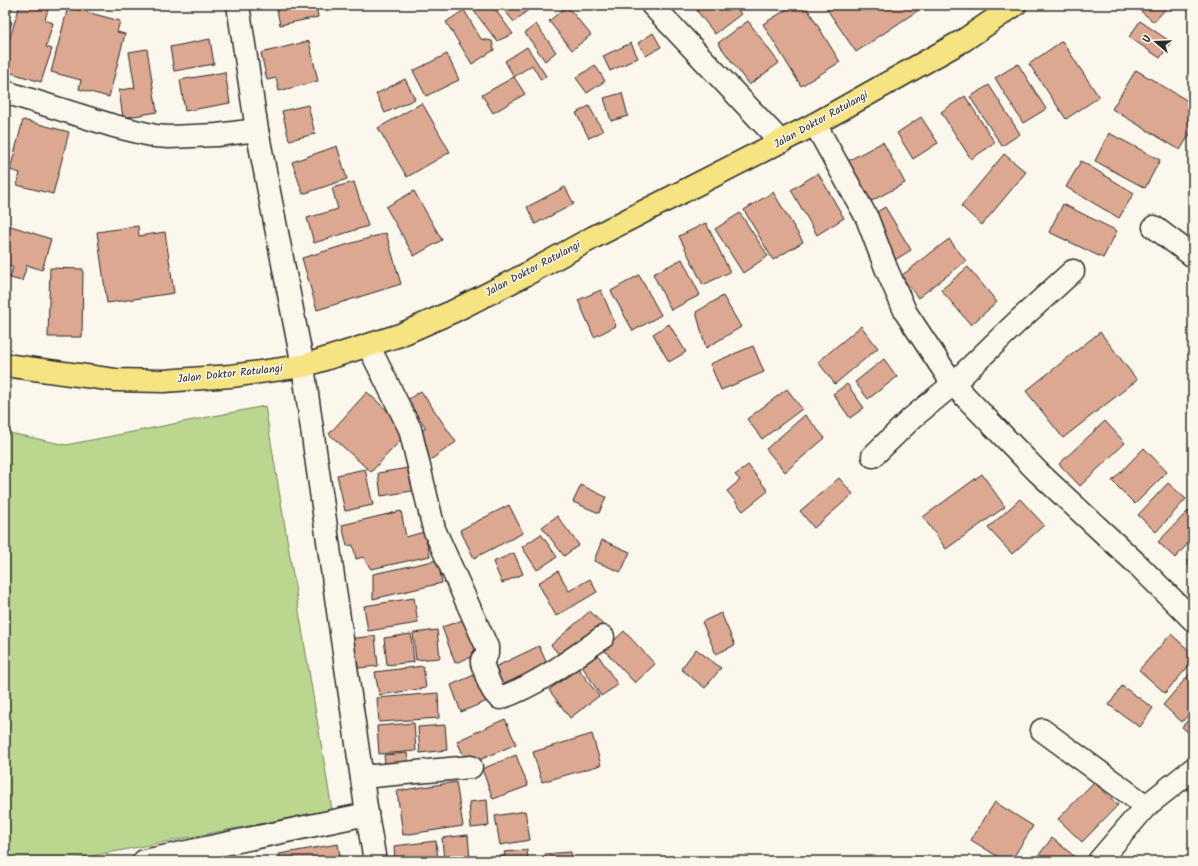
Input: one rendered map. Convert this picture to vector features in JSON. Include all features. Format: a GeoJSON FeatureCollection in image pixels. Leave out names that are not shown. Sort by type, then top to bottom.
{"type":"FeatureCollection","features":[{"type":"Feature","properties":{"kind":"highway","name":"Jalan Doktor Ratulangi"},"geometry":{"type":"LineString","coordinates":[[5,365],[115,380],[164,381],[231,376],[303,366],[400,334],[454,311],[525,275],[594,236],[815,124],[964,40],[1015,5]]}},
{"type":"Feature","properties":{"kind":"street"},"geometry":{"type":"LineString","coordinates":[[238,5],[257,130],[303,366],[375,861]]}},
{"type":"Feature","properties":{"kind":"street"},"geometry":{"type":"LineString","coordinates":[[652,5],[781,142]]}},
{"type":"Feature","properties":{"kind":"street"},"geometry":{"type":"LineString","coordinates":[[5,92],[114,126],[155,136],[170,137],[217,135],[257,130]]}},
{"type":"Feature","properties":{"kind":"street"},"geometry":{"type":"LineString","coordinates":[[815,124],[867,218],[886,268],[906,313],[953,384],[1038,472],[1137,564],[1193,620]]}},
{"type":"Feature","properties":{"kind":"street"},"geometry":{"type":"LineString","coordinates":[[1154,227],[1193,256]]}},
{"type":"Feature","properties":{"kind":"street"},"geometry":{"type":"LineString","coordinates":[[873,456],[912,418],[953,384],[1016,323],[1073,271]]}},
{"type":"Feature","properties":{"kind":"street"},"geometry":{"type":"LineString","coordinates":[[368,345],[410,429],[434,529],[488,649],[482,663],[496,696],[500,698],[509,695],[542,678],[603,637]]}},
{"type":"Feature","properties":{"kind":"street"},"geometry":{"type":"LineString","coordinates":[[1042,730],[1146,806]]}},
{"type":"Feature","properties":{"kind":"street"},"geometry":{"type":"LineString","coordinates":[[362,777],[471,767]]}},
{"type":"Feature","properties":{"kind":"street"},"geometry":{"type":"LineString","coordinates":[[1099,861],[1146,806],[1193,769]]}},
{"type":"Feature","properties":{"kind":"street"},"geometry":{"type":"LineString","coordinates":[[144,861],[367,814]]}},
{"type":"Feature","properties":{"kind":"green space"},"geometry":{"type":"Polygon","coordinates":[[[265,406],[332,810],[66,861],[5,861],[5,432],[66,445],[265,406]]]}},
{"type":"Feature","properties":{"kind":"building"},"geometry":{"type":"Polygon","coordinates":[[[5,5],[13,5],[9,16],[5,15],[5,5]]]}},
{"type":"Feature","properties":{"kind":"building"},"geometry":{"type":"Polygon","coordinates":[[[20,5],[49,5],[45,20],[53,23],[46,47],[52,49],[41,82],[5,71],[5,53],[20,5]]]}},
{"type":"Feature","properties":{"kind":"building"},"geometry":{"type":"Polygon","coordinates":[[[276,5],[316,5],[318,17],[280,25],[276,5]]]}},
{"type":"Feature","properties":{"kind":"building"},"geometry":{"type":"Polygon","coordinates":[[[492,5],[513,34],[497,41],[470,6],[492,5]]]}},
{"type":"Feature","properties":{"kind":"building"},"geometry":{"type":"Polygon","coordinates":[[[500,5],[534,5],[514,22],[500,5]]]}},
{"type":"Feature","properties":{"kind":"building"},"geometry":{"type":"Polygon","coordinates":[[[704,5],[734,5],[741,14],[715,34],[697,11],[704,5]]]}},
{"type":"Feature","properties":{"kind":"building"},"geometry":{"type":"Polygon","coordinates":[[[794,5],[805,5],[840,62],[801,86],[763,24],[794,5]]]}},
{"type":"Feature","properties":{"kind":"building"},"geometry":{"type":"Polygon","coordinates":[[[824,5],[926,5],[856,52],[824,5]]]}},
{"type":"Feature","properties":{"kind":"building"},"geometry":{"type":"Polygon","coordinates":[[[1140,5],[1169,5],[1154,22],[1137,8],[1140,5]]]}},
{"type":"Feature","properties":{"kind":"building"},"geometry":{"type":"Polygon","coordinates":[[[567,6],[591,35],[572,50],[549,21],[567,6]]]}},
{"type":"Feature","properties":{"kind":"building"},"geometry":{"type":"Polygon","coordinates":[[[68,7],[120,21],[117,32],[125,34],[109,97],[79,89],[81,80],[51,72],[68,7]]]}},
{"type":"Feature","properties":{"kind":"building"},"geometry":{"type":"Polygon","coordinates":[[[464,10],[481,39],[492,41],[494,50],[472,64],[446,22],[464,10]]]}},
{"type":"Feature","properties":{"kind":"building"},"geometry":{"type":"Polygon","coordinates":[[[5,19],[12,22],[5,42],[5,19]]]}},
{"type":"Feature","properties":{"kind":"building"},"geometry":{"type":"Polygon","coordinates":[[[748,21],[779,63],[749,85],[718,43],[748,21]]]}},
{"type":"Feature","properties":{"kind":"building"},"geometry":{"type":"Polygon","coordinates":[[[1140,21],[1171,42],[1160,58],[1129,37],[1140,21]]]}},
{"type":"Feature","properties":{"kind":"building"},"geometry":{"type":"Polygon","coordinates":[[[536,24],[556,52],[545,61],[525,33],[536,24]]]}},
{"type":"Feature","properties":{"kind":"building"},"geometry":{"type":"Polygon","coordinates":[[[653,33],[661,47],[646,56],[638,43],[653,33]]]}},
{"type":"Feature","properties":{"kind":"building"},"geometry":{"type":"Polygon","coordinates":[[[210,39],[214,64],[174,71],[170,47],[210,39]]]}},
{"type":"Feature","properties":{"kind":"building"},"geometry":{"type":"Polygon","coordinates":[[[309,41],[318,81],[279,91],[276,78],[267,80],[261,53],[309,41]]]}},
{"type":"Feature","properties":{"kind":"building"},"geometry":{"type":"Polygon","coordinates":[[[1062,41],[1099,97],[1066,119],[1029,64],[1062,41]]]}},
{"type":"Feature","properties":{"kind":"building"},"geometry":{"type":"Polygon","coordinates":[[[631,43],[638,58],[610,71],[603,56],[631,43]]]}},
{"type":"Feature","properties":{"kind":"building"},"geometry":{"type":"Polygon","coordinates":[[[527,47],[546,76],[541,80],[532,65],[514,77],[505,61],[527,47]]]}},
{"type":"Feature","properties":{"kind":"building"},"geometry":{"type":"Polygon","coordinates":[[[147,49],[157,112],[123,118],[119,90],[135,88],[129,52],[147,49]]]}},
{"type":"Feature","properties":{"kind":"building"},"geometry":{"type":"Polygon","coordinates":[[[447,54],[459,80],[426,96],[413,71],[447,54]]]}},
{"type":"Feature","properties":{"kind":"building"},"geometry":{"type":"Polygon","coordinates":[[[1018,64],[1046,109],[1023,123],[995,78],[1018,64]]]}},
{"type":"Feature","properties":{"kind":"building"},"geometry":{"type":"Polygon","coordinates":[[[595,65],[605,81],[587,93],[576,78],[595,65]]]}},
{"type":"Feature","properties":{"kind":"building"},"geometry":{"type":"Polygon","coordinates":[[[1136,70],[1193,104],[1193,129],[1180,150],[1112,109],[1136,70]]]}},
{"type":"Feature","properties":{"kind":"building"},"geometry":{"type":"Polygon","coordinates":[[[225,72],[230,103],[185,111],[180,80],[225,72]]]}},
{"type":"Feature","properties":{"kind":"building"},"geometry":{"type":"Polygon","coordinates":[[[514,77],[525,94],[493,113],[482,95],[514,77]]]}},
{"type":"Feature","properties":{"kind":"building"},"geometry":{"type":"Polygon","coordinates":[[[405,79],[415,99],[385,113],[376,94],[405,79]]]}},
{"type":"Feature","properties":{"kind":"building"},"geometry":{"type":"Polygon","coordinates":[[[989,85],[1020,134],[1002,146],[970,97],[989,85]]]}},
{"type":"Feature","properties":{"kind":"building"},"geometry":{"type":"Polygon","coordinates":[[[622,93],[628,116],[611,121],[604,98],[622,93]]]}},
{"type":"Feature","properties":{"kind":"building"},"geometry":{"type":"Polygon","coordinates":[[[965,96],[995,143],[971,159],[941,112],[965,96]]]}},
{"type":"Feature","properties":{"kind":"building"},"geometry":{"type":"Polygon","coordinates":[[[422,103],[450,152],[407,177],[378,128],[422,103]]]}},
{"type":"Feature","properties":{"kind":"building"},"geometry":{"type":"Polygon","coordinates":[[[308,105],[315,134],[289,140],[282,111],[308,105]]]}},
{"type":"Feature","properties":{"kind":"building"},"geometry":{"type":"Polygon","coordinates":[[[589,106],[603,131],[589,138],[576,113],[589,106]]]}},
{"type":"Feature","properties":{"kind":"building"},"geometry":{"type":"Polygon","coordinates":[[[921,117],[938,143],[913,159],[897,133],[921,117]]]}},
{"type":"Feature","properties":{"kind":"building"},"geometry":{"type":"Polygon","coordinates":[[[23,120],[69,132],[53,194],[17,185],[20,173],[10,170],[23,120]]]}},
{"type":"Feature","properties":{"kind":"building"},"geometry":{"type":"Polygon","coordinates":[[[1109,133],[1160,160],[1145,188],[1095,161],[1109,133]]]}},
{"type":"Feature","properties":{"kind":"building"},"geometry":{"type":"Polygon","coordinates":[[[883,142],[905,183],[851,212],[829,171],[883,142]]]}},
{"type":"Feature","properties":{"kind":"building"},"geometry":{"type":"Polygon","coordinates":[[[337,146],[347,179],[303,194],[292,162],[337,146]]]}},
{"type":"Feature","properties":{"kind":"building"},"geometry":{"type":"Polygon","coordinates":[[[1004,154],[1026,172],[982,225],[961,206],[1004,154]]]}},
{"type":"Feature","properties":{"kind":"building"},"geometry":{"type":"Polygon","coordinates":[[[1081,161],[1134,193],[1119,218],[1066,187],[1081,161]]]}},
{"type":"Feature","properties":{"kind":"building"},"geometry":{"type":"Polygon","coordinates":[[[818,173],[844,218],[817,235],[791,190],[818,173]]]}},
{"type":"Feature","properties":{"kind":"building"},"geometry":{"type":"Polygon","coordinates":[[[354,182],[368,226],[314,243],[307,218],[338,209],[332,188],[354,182]]]}},
{"type":"Feature","properties":{"kind":"building"},"geometry":{"type":"Polygon","coordinates":[[[565,187],[574,204],[535,224],[527,207],[565,187]]]}},
{"type":"Feature","properties":{"kind":"building"},"geometry":{"type":"Polygon","coordinates":[[[414,191],[442,240],[414,256],[386,207],[414,191]]]}},
{"type":"Feature","properties":{"kind":"building"},"geometry":{"type":"Polygon","coordinates":[[[773,192],[803,242],[773,260],[744,210],[773,192]]]}},
{"type":"Feature","properties":{"kind":"building"},"geometry":{"type":"Polygon","coordinates":[[[1063,204],[1117,231],[1103,258],[1049,232],[1063,204]]]}},
{"type":"Feature","properties":{"kind":"building"},"geometry":{"type":"Polygon","coordinates":[[[885,207],[911,250],[890,263],[864,220],[885,207]]]}},
{"type":"Feature","properties":{"kind":"building"},"geometry":{"type":"Polygon","coordinates":[[[1193,207],[1193,222],[1188,220],[1193,207]]]}},
{"type":"Feature","properties":{"kind":"building"},"geometry":{"type":"Polygon","coordinates":[[[740,213],[768,256],[743,273],[715,229],[740,213]]]}},
{"type":"Feature","properties":{"kind":"building"},"geometry":{"type":"Polygon","coordinates":[[[706,223],[730,272],[703,285],[679,236],[706,223]]]}},
{"type":"Feature","properties":{"kind":"building"},"geometry":{"type":"Polygon","coordinates":[[[5,224],[51,239],[42,270],[27,265],[22,281],[10,278],[13,267],[5,264],[5,224]]]}},
{"type":"Feature","properties":{"kind":"building"},"geometry":{"type":"Polygon","coordinates":[[[138,226],[139,236],[165,232],[174,293],[107,303],[97,232],[138,226]]]}},
{"type":"Feature","properties":{"kind":"building"},"geometry":{"type":"Polygon","coordinates":[[[386,233],[401,284],[317,310],[302,258],[386,233]]]}},
{"type":"Feature","properties":{"kind":"building"},"geometry":{"type":"Polygon","coordinates":[[[949,239],[966,261],[918,298],[901,276],[949,239]]]}},
{"type":"Feature","properties":{"kind":"building"},"geometry":{"type":"Polygon","coordinates":[[[682,259],[700,295],[671,310],[653,274],[682,259]]]}},
{"type":"Feature","properties":{"kind":"building"},"geometry":{"type":"Polygon","coordinates":[[[968,267],[997,302],[971,325],[941,290],[968,267]]]}},
{"type":"Feature","properties":{"kind":"building"},"geometry":{"type":"Polygon","coordinates":[[[50,268],[83,269],[82,337],[48,337],[50,268]]]}},
{"type":"Feature","properties":{"kind":"building"},"geometry":{"type":"Polygon","coordinates":[[[639,275],[661,315],[633,331],[611,291],[639,275]]]}},
{"type":"Feature","properties":{"kind":"building"},"geometry":{"type":"Polygon","coordinates":[[[601,290],[616,326],[594,337],[578,300],[601,290]]]}},
{"type":"Feature","properties":{"kind":"building"},"geometry":{"type":"Polygon","coordinates":[[[723,296],[741,327],[706,348],[696,312],[723,296]]]}},
{"type":"Feature","properties":{"kind":"building"},"geometry":{"type":"Polygon","coordinates":[[[669,324],[686,352],[669,362],[653,334],[669,324]]]}},
{"type":"Feature","properties":{"kind":"building"},"geometry":{"type":"Polygon","coordinates":[[[861,326],[878,348],[835,384],[818,362],[861,326]]]}},
{"type":"Feature","properties":{"kind":"building"},"geometry":{"type":"Polygon","coordinates":[[[1100,332],[1137,380],[1063,438],[1026,391],[1100,332]]]}},
{"type":"Feature","properties":{"kind":"building"},"geometry":{"type":"Polygon","coordinates":[[[753,346],[764,372],[721,390],[710,364],[753,346]]]}},
{"type":"Feature","properties":{"kind":"building"},"geometry":{"type":"Polygon","coordinates":[[[884,359],[897,377],[868,399],[855,382],[884,359]]]}},
{"type":"Feature","properties":{"kind":"building"},"geometry":{"type":"Polygon","coordinates":[[[847,384],[864,408],[850,418],[833,394],[847,384]]]}},
{"type":"Feature","properties":{"kind":"building"},"geometry":{"type":"Polygon","coordinates":[[[787,389],[802,409],[762,439],[747,419],[787,389]]]}},
{"type":"Feature","properties":{"kind":"building"},"geometry":{"type":"Polygon","coordinates":[[[421,391],[456,442],[429,461],[413,437],[426,428],[407,400],[421,391]]]}},
{"type":"Feature","properties":{"kind":"building"},"geometry":{"type":"Polygon","coordinates":[[[367,392],[409,431],[371,472],[329,434],[367,392]]]}},
{"type":"Feature","properties":{"kind":"building"},"geometry":{"type":"Polygon","coordinates":[[[805,415],[825,438],[785,472],[766,449],[805,415]]]}},
{"type":"Feature","properties":{"kind":"building"},"geometry":{"type":"Polygon","coordinates":[[[1105,421],[1125,443],[1080,486],[1059,464],[1105,421]]]}},
{"type":"Feature","properties":{"kind":"building"},"geometry":{"type":"Polygon","coordinates":[[[1144,448],[1167,472],[1135,504],[1112,481],[1144,448]]]}},
{"type":"Feature","properties":{"kind":"building"},"geometry":{"type":"Polygon","coordinates":[[[748,465],[768,491],[743,511],[727,491],[740,480],[735,475],[748,465]]]}},
{"type":"Feature","properties":{"kind":"building"},"geometry":{"type":"Polygon","coordinates":[[[414,467],[418,490],[381,496],[378,473],[414,467]]]}},
{"type":"Feature","properties":{"kind":"building"},"geometry":{"type":"Polygon","coordinates":[[[365,469],[373,505],[345,511],[337,475],[365,469]]]}},
{"type":"Feature","properties":{"kind":"building"},"geometry":{"type":"Polygon","coordinates":[[[982,474],[1005,507],[946,549],[923,517],[982,474]]]}},
{"type":"Feature","properties":{"kind":"building"},"geometry":{"type":"Polygon","coordinates":[[[839,478],[853,494],[814,528],[800,511],[839,478]]]}},
{"type":"Feature","properties":{"kind":"building"},"geometry":{"type":"Polygon","coordinates":[[[1168,483],[1186,499],[1156,532],[1138,515],[1168,483]]]}},
{"type":"Feature","properties":{"kind":"building"},"geometry":{"type":"Polygon","coordinates":[[[581,485],[606,497],[599,513],[573,502],[581,485]]]}},
{"type":"Feature","properties":{"kind":"building"},"geometry":{"type":"Polygon","coordinates":[[[1020,499],[1044,525],[1012,554],[988,528],[1020,499]]]}},
{"type":"Feature","properties":{"kind":"building"},"geometry":{"type":"Polygon","coordinates":[[[509,505],[523,533],[474,558],[460,530],[509,505]]]}},
{"type":"Feature","properties":{"kind":"building"},"geometry":{"type":"Polygon","coordinates":[[[401,511],[406,537],[424,532],[430,556],[371,569],[363,557],[356,559],[353,545],[347,546],[342,525],[401,511]]]}},
{"type":"Feature","properties":{"kind":"building"},"geometry":{"type":"Polygon","coordinates":[[[1188,511],[1193,515],[1193,538],[1175,558],[1158,542],[1188,511]]]}},
{"type":"Feature","properties":{"kind":"building"},"geometry":{"type":"Polygon","coordinates":[[[557,516],[579,545],[564,556],[542,527],[557,516]]]}},
{"type":"Feature","properties":{"kind":"building"},"geometry":{"type":"Polygon","coordinates":[[[541,534],[557,557],[537,570],[522,547],[541,534]]]}},
{"type":"Feature","properties":{"kind":"building"},"geometry":{"type":"Polygon","coordinates":[[[602,540],[630,552],[621,572],[594,561],[602,540]]]}},
{"type":"Feature","properties":{"kind":"building"},"geometry":{"type":"Polygon","coordinates":[[[514,553],[523,574],[502,583],[493,562],[514,553]]]}},
{"type":"Feature","properties":{"kind":"building"},"geometry":{"type":"Polygon","coordinates":[[[1193,555],[1193,569],[1186,563],[1193,555]]]}},
{"type":"Feature","properties":{"kind":"building"},"geometry":{"type":"Polygon","coordinates":[[[438,560],[442,583],[373,599],[373,574],[438,560]]]}},
{"type":"Feature","properties":{"kind":"building"},"geometry":{"type":"Polygon","coordinates":[[[558,571],[569,591],[590,579],[597,592],[556,616],[538,583],[558,571]]]}},
{"type":"Feature","properties":{"kind":"building"},"geometry":{"type":"Polygon","coordinates":[[[414,598],[418,623],[368,631],[364,606],[414,598]]]}},
{"type":"Feature","properties":{"kind":"building"},"geometry":{"type":"Polygon","coordinates":[[[590,611],[607,629],[567,664],[551,645],[590,611]]]}},
{"type":"Feature","properties":{"kind":"building"},"geometry":{"type":"Polygon","coordinates":[[[721,613],[735,645],[716,654],[702,622],[721,613]]]}},
{"type":"Feature","properties":{"kind":"building"},"geometry":{"type":"Polygon","coordinates":[[[466,619],[479,654],[455,663],[442,627],[466,619]]]}},
{"type":"Feature","properties":{"kind":"building"},"geometry":{"type":"Polygon","coordinates":[[[437,630],[440,658],[416,660],[413,633],[437,630]]]}},
{"type":"Feature","properties":{"kind":"building"},"geometry":{"type":"Polygon","coordinates":[[[624,631],[655,664],[635,683],[604,650],[624,631]]]}},
{"type":"Feature","properties":{"kind":"building"},"geometry":{"type":"Polygon","coordinates":[[[411,634],[414,662],[387,665],[384,638],[411,634]]]}},
{"type":"Feature","properties":{"kind":"building"},"geometry":{"type":"Polygon","coordinates":[[[1171,634],[1193,654],[1193,661],[1165,693],[1139,670],[1171,634]]]}},
{"type":"Feature","properties":{"kind":"building"},"geometry":{"type":"Polygon","coordinates":[[[375,636],[378,666],[349,669],[346,639],[375,636]]]}},
{"type":"Feature","properties":{"kind":"building"},"geometry":{"type":"Polygon","coordinates":[[[539,646],[550,671],[505,692],[493,668],[539,646]]]}},
{"type":"Feature","properties":{"kind":"building"},"geometry":{"type":"Polygon","coordinates":[[[696,649],[721,668],[705,688],[681,669],[696,649]]]}},
{"type":"Feature","properties":{"kind":"building"},"geometry":{"type":"Polygon","coordinates":[[[598,655],[618,685],[601,696],[582,666],[598,655]]]}},
{"type":"Feature","properties":{"kind":"building"},"geometry":{"type":"Polygon","coordinates":[[[423,666],[426,688],[379,695],[375,672],[423,666]]]}},
{"type":"Feature","properties":{"kind":"building"},"geometry":{"type":"Polygon","coordinates":[[[578,668],[599,696],[570,718],[549,690],[578,668]]]}},
{"type":"Feature","properties":{"kind":"building"},"geometry":{"type":"Polygon","coordinates":[[[1193,670],[1193,709],[1182,722],[1163,705],[1193,670]]]}},
{"type":"Feature","properties":{"kind":"building"},"geometry":{"type":"Polygon","coordinates":[[[481,672],[492,699],[461,712],[451,685],[481,672]]]}},
{"type":"Feature","properties":{"kind":"building"},"geometry":{"type":"Polygon","coordinates":[[[1122,686],[1153,708],[1140,727],[1109,705],[1122,686]]]}},
{"type":"Feature","properties":{"kind":"building"},"geometry":{"type":"Polygon","coordinates":[[[438,693],[439,718],[379,722],[377,698],[438,693]]]}},
{"type":"Feature","properties":{"kind":"building"},"geometry":{"type":"Polygon","coordinates":[[[1193,714],[1193,737],[1182,727],[1193,714]]]}},
{"type":"Feature","properties":{"kind":"building"},"geometry":{"type":"Polygon","coordinates":[[[505,719],[516,744],[468,765],[457,741],[505,719]]]}},
{"type":"Feature","properties":{"kind":"building"},"geometry":{"type":"Polygon","coordinates":[[[414,723],[416,751],[379,754],[377,726],[414,723]]]}},
{"type":"Feature","properties":{"kind":"building"},"geometry":{"type":"Polygon","coordinates":[[[445,725],[447,750],[420,753],[418,727],[445,725]]]}},
{"type":"Feature","properties":{"kind":"building"},"geometry":{"type":"Polygon","coordinates":[[[592,734],[601,765],[542,782],[533,752],[592,734]]]}},
{"type":"Feature","properties":{"kind":"building"},"geometry":{"type":"Polygon","coordinates":[[[407,753],[409,770],[386,772],[384,755],[407,753]]]}},
{"type":"Feature","properties":{"kind":"building"},"geometry":{"type":"Polygon","coordinates":[[[516,755],[528,786],[493,799],[482,769],[516,755]]]}},
{"type":"Feature","properties":{"kind":"building"},"geometry":{"type":"Polygon","coordinates":[[[456,782],[463,826],[403,835],[397,791],[456,782]]]}},
{"type":"Feature","properties":{"kind":"building"},"geometry":{"type":"Polygon","coordinates":[[[1094,782],[1118,805],[1082,842],[1058,819],[1094,782]]]}},
{"type":"Feature","properties":{"kind":"building"},"geometry":{"type":"Polygon","coordinates":[[[487,800],[489,826],[471,828],[469,802],[487,800]]]}},
{"type":"Feature","properties":{"kind":"building"},"geometry":{"type":"Polygon","coordinates":[[[995,802],[1033,826],[1011,861],[1005,861],[971,840],[995,802]]]}},
{"type":"Feature","properties":{"kind":"building"},"geometry":{"type":"Polygon","coordinates":[[[525,811],[530,840],[500,845],[495,816],[525,811]]]}},
{"type":"Feature","properties":{"kind":"building"},"geometry":{"type":"Polygon","coordinates":[[[468,835],[470,860],[479,861],[444,861],[442,838],[468,835]]]}},
{"type":"Feature","properties":{"kind":"building"},"geometry":{"type":"Polygon","coordinates":[[[1052,838],[1074,856],[1070,861],[1034,861],[1052,838]]]}},
{"type":"Feature","properties":{"kind":"building"},"geometry":{"type":"Polygon","coordinates":[[[436,841],[438,861],[395,861],[394,846],[436,841]]]}},
{"type":"Feature","properties":{"kind":"building"},"geometry":{"type":"Polygon","coordinates":[[[338,844],[341,861],[280,861],[279,854],[338,844]]]}},
{"type":"Feature","properties":{"kind":"building"},"geometry":{"type":"Polygon","coordinates":[[[527,850],[528,861],[492,861],[492,857],[505,856],[504,852],[527,850]]]}},
{"type":"Feature","properties":{"kind":"building"},"geometry":{"type":"Polygon","coordinates":[[[571,852],[572,861],[546,861],[545,854],[571,852]]]}}]}
